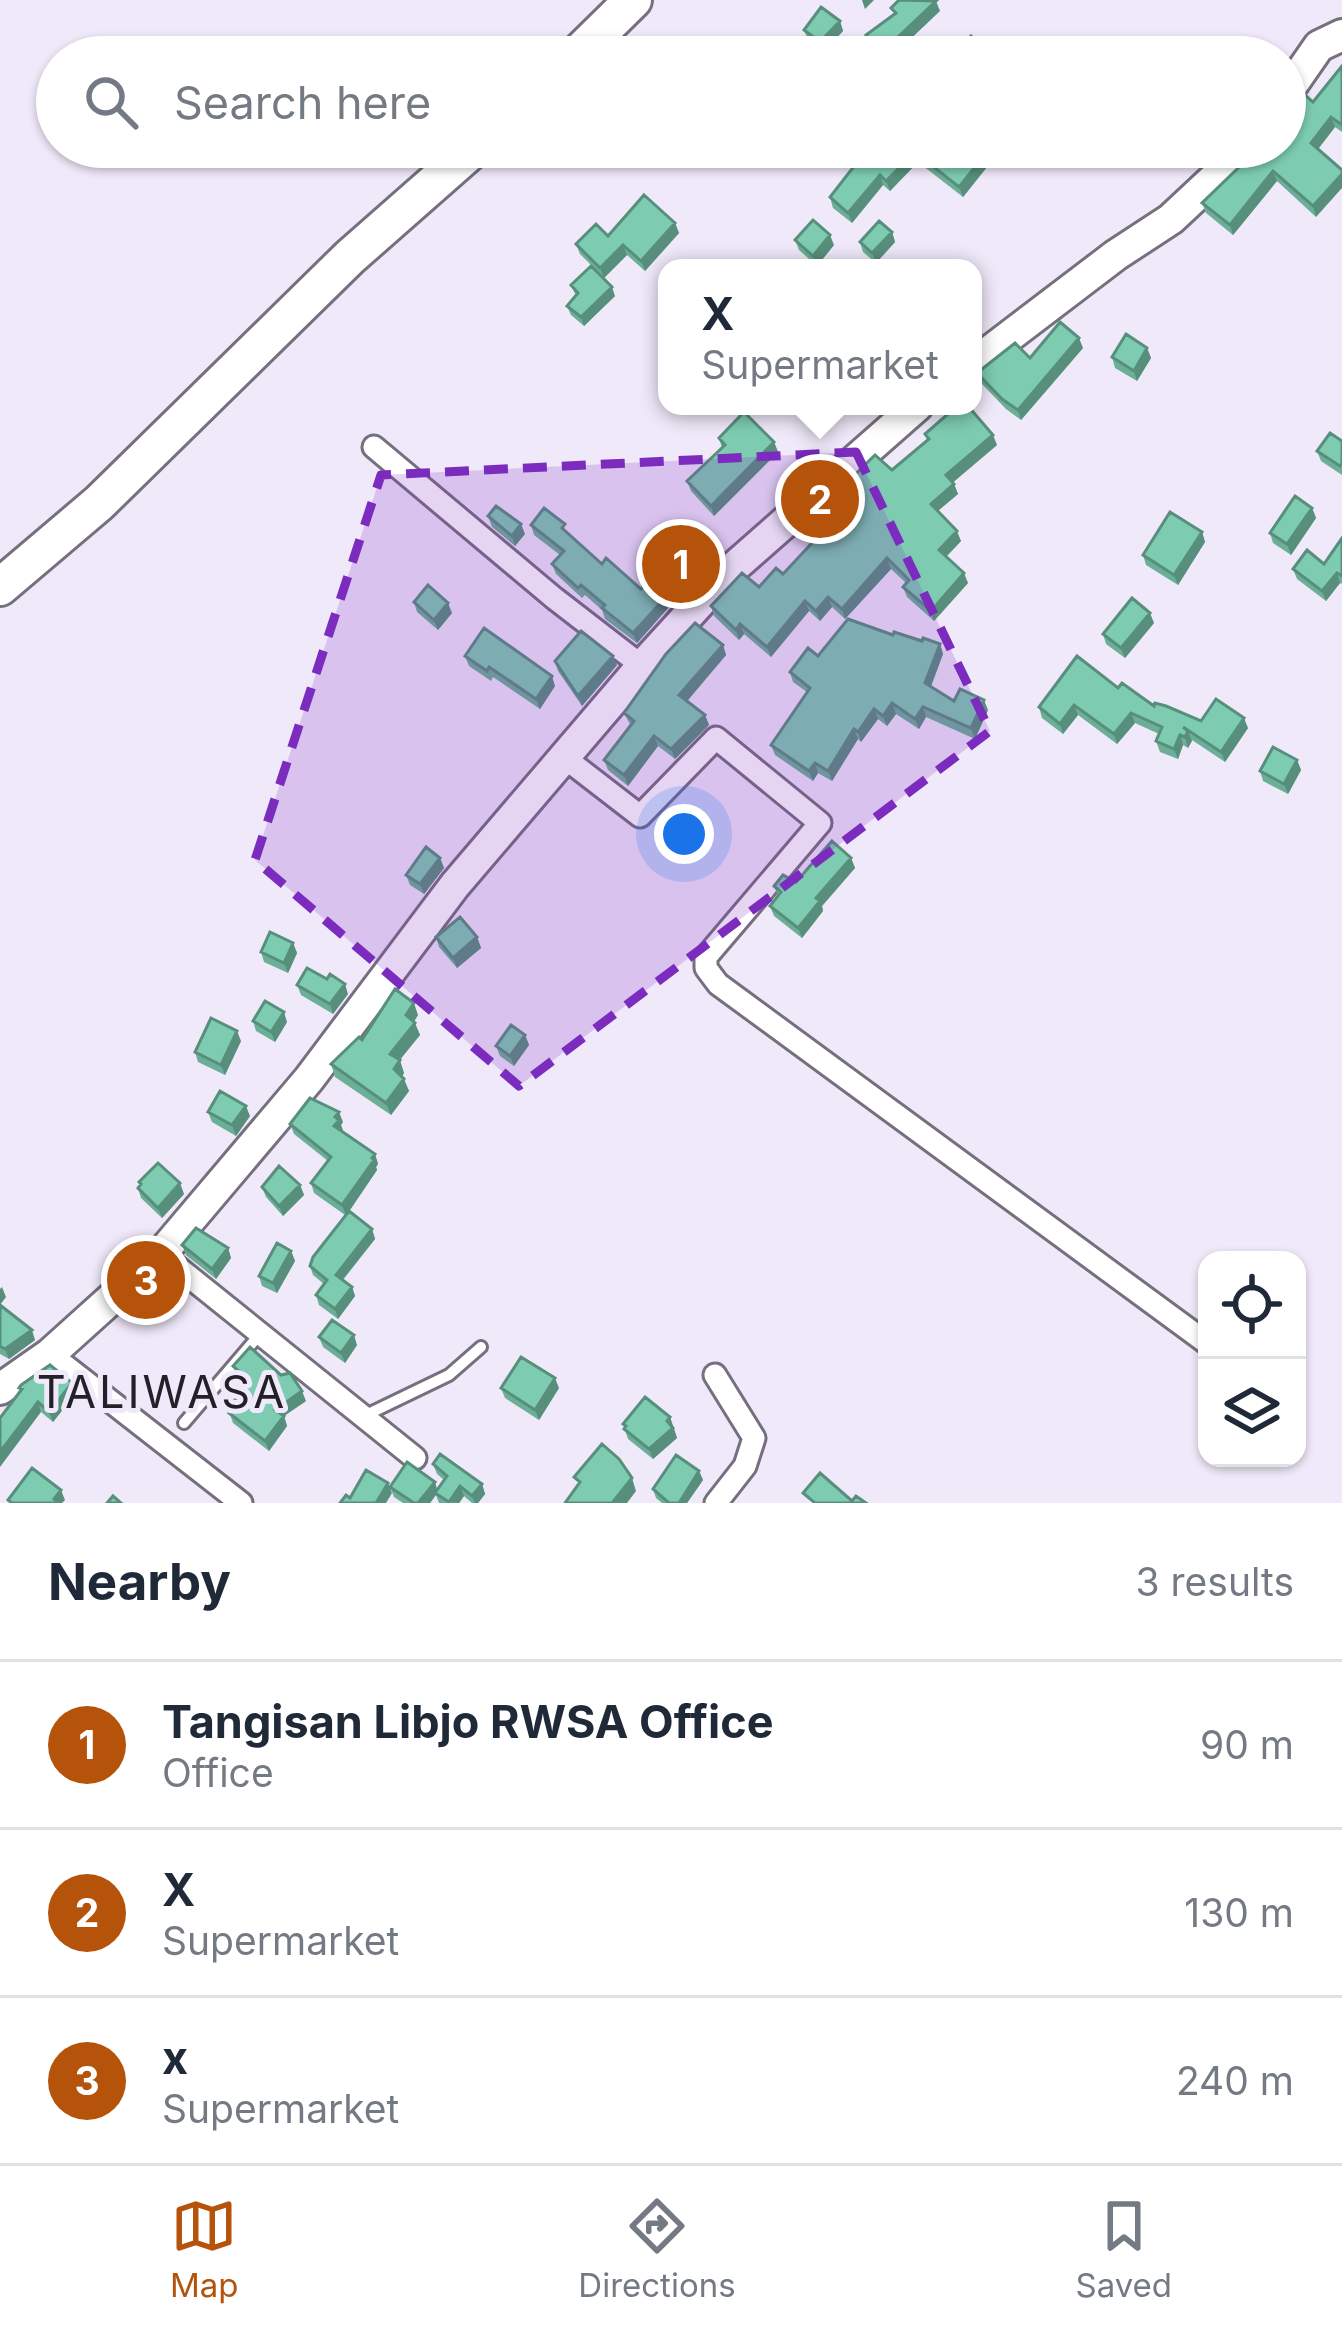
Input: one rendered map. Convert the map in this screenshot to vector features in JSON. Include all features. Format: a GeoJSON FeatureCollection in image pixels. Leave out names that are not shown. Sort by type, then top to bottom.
{"type":"FeatureCollection","features":[{"type":"Feature","properties":{"kind":"main road"},"geometry":{"type":"LineString","coordinates":[[597,36],[634,0]]}},
{"type":"Feature","properties":{"kind":"main road"},"geometry":{"type":"LineString","coordinates":[[0,587],[99,503],[350,257],[451,168]]}},
{"type":"Feature","properties":{"kind":"street"},"geometry":{"type":"LineString","coordinates":[[1306,64],[1319,46],[1342,35]]}},
{"type":"Feature","properties":{"kind":"street"},"geometry":{"type":"LineString","coordinates":[[982,357],[1171,219],[1226,168]]}},
{"type":"Feature","properties":{"kind":"street"},"geometry":{"type":"LineString","coordinates":[[4,1382],[50,1354],[161,1254],[309,1079],[455,885],[642,666],[725,575],[907,415]]}},
{"type":"Feature","properties":{"kind":"street"},"geometry":{"type":"LineString","coordinates":[[374,447],[642,666]]}},
{"type":"Feature","properties":{"kind":"street"},"geometry":{"type":"LineString","coordinates":[[565,758],[640,816],[716,738],[820,823],[706,957],[706,968],[718,984],[1198,1336]]}},
{"type":"Feature","properties":{"kind":"street"},"geometry":{"type":"LineString","coordinates":[[161,1254],[415,1458]]}},
{"type":"Feature","properties":{"kind":"street"},"geometry":{"type":"LineString","coordinates":[[50,1354],[241,1503]]}},
{"type":"Feature","properties":{"kind":"street"},"geometry":{"type":"LineString","coordinates":[[715,1375],[754,1438],[745,1466],[716,1503]]}},
{"type":"Feature","properties":{"kind":"lane"},"geometry":{"type":"LineString","coordinates":[[184,1424],[260,1334]]}},
{"type":"Feature","properties":{"kind":"lane"},"geometry":{"type":"LineString","coordinates":[[364,1416],[449,1375],[481,1347]]}},
{"type":"Feature","properties":{"kind":"highlighted area"},"geometry":{"type":"Polygon","coordinates":[[[856,452],[990,731],[519,1086],[255,860],[381,475],[856,452]]]}},
{"type":"Feature","properties":{"kind":"building"},"geometry":{"type":"Polygon","coordinates":[[[899,0],[936,1],[899,36],[867,36],[896,13],[891,8],[899,0]]]}},
{"type":"Feature","properties":{"kind":"building"},"geometry":{"type":"Polygon","coordinates":[[[821,7],[840,21],[826,36],[812,36],[804,30],[821,7]]]}},
{"type":"Feature","properties":{"kind":"building"},"geometry":{"type":"Polygon","coordinates":[[[1342,66],[1342,125],[1331,117],[1311,143],[1342,174],[1313,206],[1273,171],[1230,225],[1202,203],[1238,168],[1306,168],[1306,96],[1313,102],[1342,66]]]}},
{"type":"Feature","properties":{"kind":"building"},"geometry":{"type":"Polygon","coordinates":[[[853,168],[899,168],[886,181],[880,175],[848,213],[830,197],[853,168]]]}},
{"type":"Feature","properties":{"kind":"building"},"geometry":{"type":"Polygon","coordinates":[[[935,168],[974,168],[959,187],[935,168]]]}},
{"type":"Feature","properties":{"kind":"building"},"geometry":{"type":"Polygon","coordinates":[[[644,195],[675,223],[641,261],[623,245],[600,268],[576,244],[596,224],[608,236],[644,195]]]}},
{"type":"Feature","properties":{"kind":"building"},"geometry":{"type":"Polygon","coordinates":[[[813,220],[830,235],[813,256],[795,240],[813,220]]]}},
{"type":"Feature","properties":{"kind":"building"},"geometry":{"type":"Polygon","coordinates":[[[879,221],[892,232],[872,253],[860,242],[879,221]]]}},
{"type":"Feature","properties":{"kind":"building"},"geometry":{"type":"Polygon","coordinates":[[[591,266],[612,287],[581,317],[567,306],[578,293],[571,285],[591,266]]]}},
{"type":"Feature","properties":{"kind":"building"},"geometry":{"type":"Polygon","coordinates":[[[1060,322],[1079,338],[1018,410],[982,378],[982,369],[1015,343],[1030,358],[1060,322]]]}},
{"type":"Feature","properties":{"kind":"building"},"geometry":{"type":"Polygon","coordinates":[[[1126,334],[1147,348],[1134,371],[1112,357],[1126,334]]]}},
{"type":"Feature","properties":{"kind":"building"},"geometry":{"type":"Polygon","coordinates":[[[741,415],[747,415],[774,442],[711,506],[687,481],[725,445],[719,438],[741,415]]]}},
{"type":"Feature","properties":{"kind":"building"},"geometry":{"type":"Polygon","coordinates":[[[947,415],[976,415],[993,435],[946,475],[954,484],[931,504],[957,531],[939,550],[964,573],[931,611],[903,587],[909,580],[887,558],[842,609],[828,597],[816,611],[805,601],[767,647],[740,624],[736,630],[711,606],[742,573],[759,587],[776,568],[783,574],[825,529],[810,513],[875,455],[892,470],[929,439],[925,434],[947,415]]]}},
{"type":"Feature","properties":{"kind":"building"},"geometry":{"type":"Polygon","coordinates":[[[1330,433],[1342,441],[1340,466],[1317,451],[1330,433]]]}},
{"type":"Feature","properties":{"kind":"building"},"geometry":{"type":"Polygon","coordinates":[[[1295,496],[1312,508],[1287,544],[1270,533],[1295,496]]]}},
{"type":"Feature","properties":{"kind":"building"},"geometry":{"type":"Polygon","coordinates":[[[496,506],[521,524],[512,536],[488,516],[496,506]]]}},
{"type":"Feature","properties":{"kind":"building"},"geometry":{"type":"Polygon","coordinates":[[[544,508],[602,564],[606,558],[641,589],[646,583],[665,598],[633,633],[552,564],[564,551],[531,525],[544,508]]]}},
{"type":"Feature","properties":{"kind":"building"},"geometry":{"type":"Polygon","coordinates":[[[1170,512],[1202,532],[1174,575],[1143,555],[1170,512]]]}},
{"type":"Feature","properties":{"kind":"building"},"geometry":{"type":"Polygon","coordinates":[[[677,534],[697,553],[678,574],[657,554],[677,534]]]}},
{"type":"Feature","properties":{"kind":"building"},"geometry":{"type":"Polygon","coordinates":[[[1342,538],[1342,576],[1337,573],[1322,591],[1293,569],[1307,550],[1324,564],[1342,538]]]}},
{"type":"Feature","properties":{"kind":"building"},"geometry":{"type":"Polygon","coordinates":[[[428,585],[448,603],[434,620],[414,602],[428,585]]]}},
{"type":"Feature","properties":{"kind":"building"},"geometry":{"type":"Polygon","coordinates":[[[1132,598],[1150,613],[1121,648],[1103,634],[1132,598]]]}},
{"type":"Feature","properties":{"kind":"building"},"geometry":{"type":"Polygon","coordinates":[[[848,619],[893,635],[940,644],[925,683],[954,701],[960,689],[984,700],[971,728],[923,707],[915,719],[892,703],[883,716],[874,709],[858,732],[854,729],[828,771],[815,763],[809,771],[771,745],[810,688],[790,672],[808,648],[818,656],[848,619]]]}},
{"type":"Feature","properties":{"kind":"building"},"geometry":{"type":"Polygon","coordinates":[[[695,623],[723,645],[679,695],[705,715],[671,749],[654,736],[624,775],[604,760],[634,721],[624,713],[695,623]]]}},
{"type":"Feature","properties":{"kind":"building"},"geometry":{"type":"Polygon","coordinates":[[[484,628],[552,676],[536,699],[465,656],[484,628]]]}},
{"type":"Feature","properties":{"kind":"building"},"geometry":{"type":"Polygon","coordinates":[[[581,631],[613,656],[578,696],[555,661],[581,631]]]}},
{"type":"Feature","properties":{"kind":"building"},"geometry":{"type":"Polygon","coordinates":[[[1077,656],[1118,688],[1122,683],[1154,706],[1166,706],[1201,721],[1216,699],[1244,718],[1221,752],[1183,727],[1188,731],[1185,737],[1180,735],[1174,749],[1156,741],[1162,727],[1131,713],[1114,734],[1074,705],[1060,724],[1039,707],[1077,656]]]}},
{"type":"Feature","properties":{"kind":"building"},"geometry":{"type":"Polygon","coordinates":[[[1273,747],[1297,760],[1284,784],[1260,771],[1273,747]]]}},
{"type":"Feature","properties":{"kind":"building"},"geometry":{"type":"Polygon","coordinates":[[[832,841],[851,858],[816,898],[820,901],[798,928],[770,906],[781,892],[774,886],[783,875],[796,882],[832,841]]]}},
{"type":"Feature","properties":{"kind":"building"},"geometry":{"type":"Polygon","coordinates":[[[426,847],[440,858],[420,884],[406,875],[426,847]]]}},
{"type":"Feature","properties":{"kind":"building"},"geometry":{"type":"Polygon","coordinates":[[[460,917],[477,937],[453,958],[436,937],[460,917]]]}},
{"type":"Feature","properties":{"kind":"building"},"geometry":{"type":"Polygon","coordinates":[[[270,932],[293,943],[284,963],[261,952],[270,932]]]}},
{"type":"Feature","properties":{"kind":"building"},"geometry":{"type":"Polygon","coordinates":[[[307,968],[345,984],[330,1004],[297,985],[307,968]]]}},
{"type":"Feature","properties":{"kind":"building"},"geometry":{"type":"Polygon","coordinates":[[[395,989],[414,1003],[406,1015],[415,1023],[390,1054],[400,1060],[394,1069],[404,1079],[386,1103],[331,1064],[359,1037],[362,1040],[395,989]]]}},
{"type":"Feature","properties":{"kind":"building"},"geometry":{"type":"Polygon","coordinates":[[[265,1001],[284,1012],[271,1032],[253,1021],[265,1001]]]}},
{"type":"Feature","properties":{"kind":"building"},"geometry":{"type":"Polygon","coordinates":[[[211,1018],[237,1031],[221,1065],[195,1052],[211,1018]]]}},
{"type":"Feature","properties":{"kind":"building"},"geometry":{"type":"Polygon","coordinates":[[[511,1025],[525,1035],[510,1056],[496,1046],[511,1025]]]}},
{"type":"Feature","properties":{"kind":"building"},"geometry":{"type":"Polygon","coordinates":[[[220,1091],[246,1106],[232,1125],[208,1112],[220,1091]]]}},
{"type":"Feature","properties":{"kind":"building"},"geometry":{"type":"Polygon","coordinates":[[[310,1098],[339,1112],[334,1126],[375,1154],[342,1205],[311,1183],[331,1157],[290,1124],[310,1098]]]}},
{"type":"Feature","properties":{"kind":"building"},"geometry":{"type":"Polygon","coordinates":[[[158,1163],[180,1183],[158,1208],[138,1188],[158,1163]]]}},
{"type":"Feature","properties":{"kind":"building"},"geometry":{"type":"Polygon","coordinates":[[[279,1166],[300,1185],[279,1206],[262,1187],[279,1166]]]}},
{"type":"Feature","properties":{"kind":"building"},"geometry":{"type":"Polygon","coordinates":[[[349,1211],[372,1229],[336,1275],[352,1287],[335,1309],[316,1295],[327,1280],[310,1266],[349,1211]]]}},
{"type":"Feature","properties":{"kind":"building"},"geometry":{"type":"Polygon","coordinates":[[[196,1228],[228,1248],[212,1269],[182,1245],[196,1228]]]}},
{"type":"Feature","properties":{"kind":"building"},"geometry":{"type":"Polygon","coordinates":[[[277,1243],[291,1251],[273,1283],[259,1276],[277,1243]]]}},
{"type":"Feature","properties":{"kind":"building"},"geometry":{"type":"Polygon","coordinates":[[[154,1277],[159,1282],[146,1294],[141,1289],[154,1277]]]}},
{"type":"Feature","properties":{"kind":"building"},"geometry":{"type":"Polygon","coordinates":[[[0,1305],[32,1330],[5,1349],[0,1346],[0,1305]]]}},
{"type":"Feature","properties":{"kind":"building"},"geometry":{"type":"Polygon","coordinates":[[[332,1320],[354,1335],[341,1353],[319,1337],[332,1320]]]}},
{"type":"Feature","properties":{"kind":"building"},"geometry":{"type":"Polygon","coordinates":[[[250,1347],[281,1375],[290,1373],[302,1391],[275,1410],[284,1416],[265,1441],[228,1408],[250,1381],[233,1366],[250,1347]]]}},
{"type":"Feature","properties":{"kind":"building"},"geometry":{"type":"Polygon","coordinates":[[[521,1357],[555,1378],[535,1410],[501,1388],[521,1357]]]}},
{"type":"Feature","properties":{"kind":"building"},"geometry":{"type":"Polygon","coordinates":[[[50,1365],[72,1383],[49,1412],[38,1402],[0,1452],[0,1418],[21,1385],[50,1365]]]}},
{"type":"Feature","properties":{"kind":"building"},"geometry":{"type":"Polygon","coordinates":[[[645,1397],[670,1417],[667,1421],[673,1428],[649,1449],[623,1424],[645,1397]]]}},
{"type":"Feature","properties":{"kind":"building"},"geometry":{"type":"Polygon","coordinates":[[[602,1444],[632,1478],[612,1503],[565,1503],[580,1482],[574,1477],[602,1444]]]}},
{"type":"Feature","properties":{"kind":"building"},"geometry":{"type":"Polygon","coordinates":[[[440,1454],[482,1484],[472,1496],[460,1486],[449,1502],[435,1493],[447,1476],[433,1464],[440,1454]]]}},
{"type":"Feature","properties":{"kind":"building"},"geometry":{"type":"Polygon","coordinates":[[[676,1455],[699,1471],[679,1503],[669,1503],[653,1489],[676,1455]]]}},
{"type":"Feature","properties":{"kind":"building"},"geometry":{"type":"Polygon","coordinates":[[[407,1462],[435,1482],[418,1503],[390,1487],[407,1462]]]}},
{"type":"Feature","properties":{"kind":"building"},"geometry":{"type":"Polygon","coordinates":[[[32,1468],[61,1490],[54,1499],[59,1503],[8,1500],[32,1468]]]}},
{"type":"Feature","properties":{"kind":"building"},"geometry":{"type":"Polygon","coordinates":[[[366,1470],[388,1483],[376,1503],[340,1503],[346,1495],[350,1498],[366,1470]]]}},
{"type":"Feature","properties":{"kind":"building"},"geometry":{"type":"Polygon","coordinates":[[[820,1473],[852,1501],[856,1496],[866,1503],[815,1503],[803,1493],[820,1473]]]}},
{"type":"Feature","properties":{"kind":"place","name":"X"},"geometry":{"type":"Point","coordinates":[820,499]}},
{"type":"Feature","properties":{"kind":"place","name":"Tangisan Libjo RWSA Office"},"geometry":{"type":"Point","coordinates":[681,564]}},
{"type":"Feature","properties":{"kind":"place","name":"x"},"geometry":{"type":"Point","coordinates":[146,1280]}},
{"type":"Feature","properties":{"kind":"district","name":"TALIWASA"},"geometry":{"type":"Point","coordinates":[162,1392]}}]}
